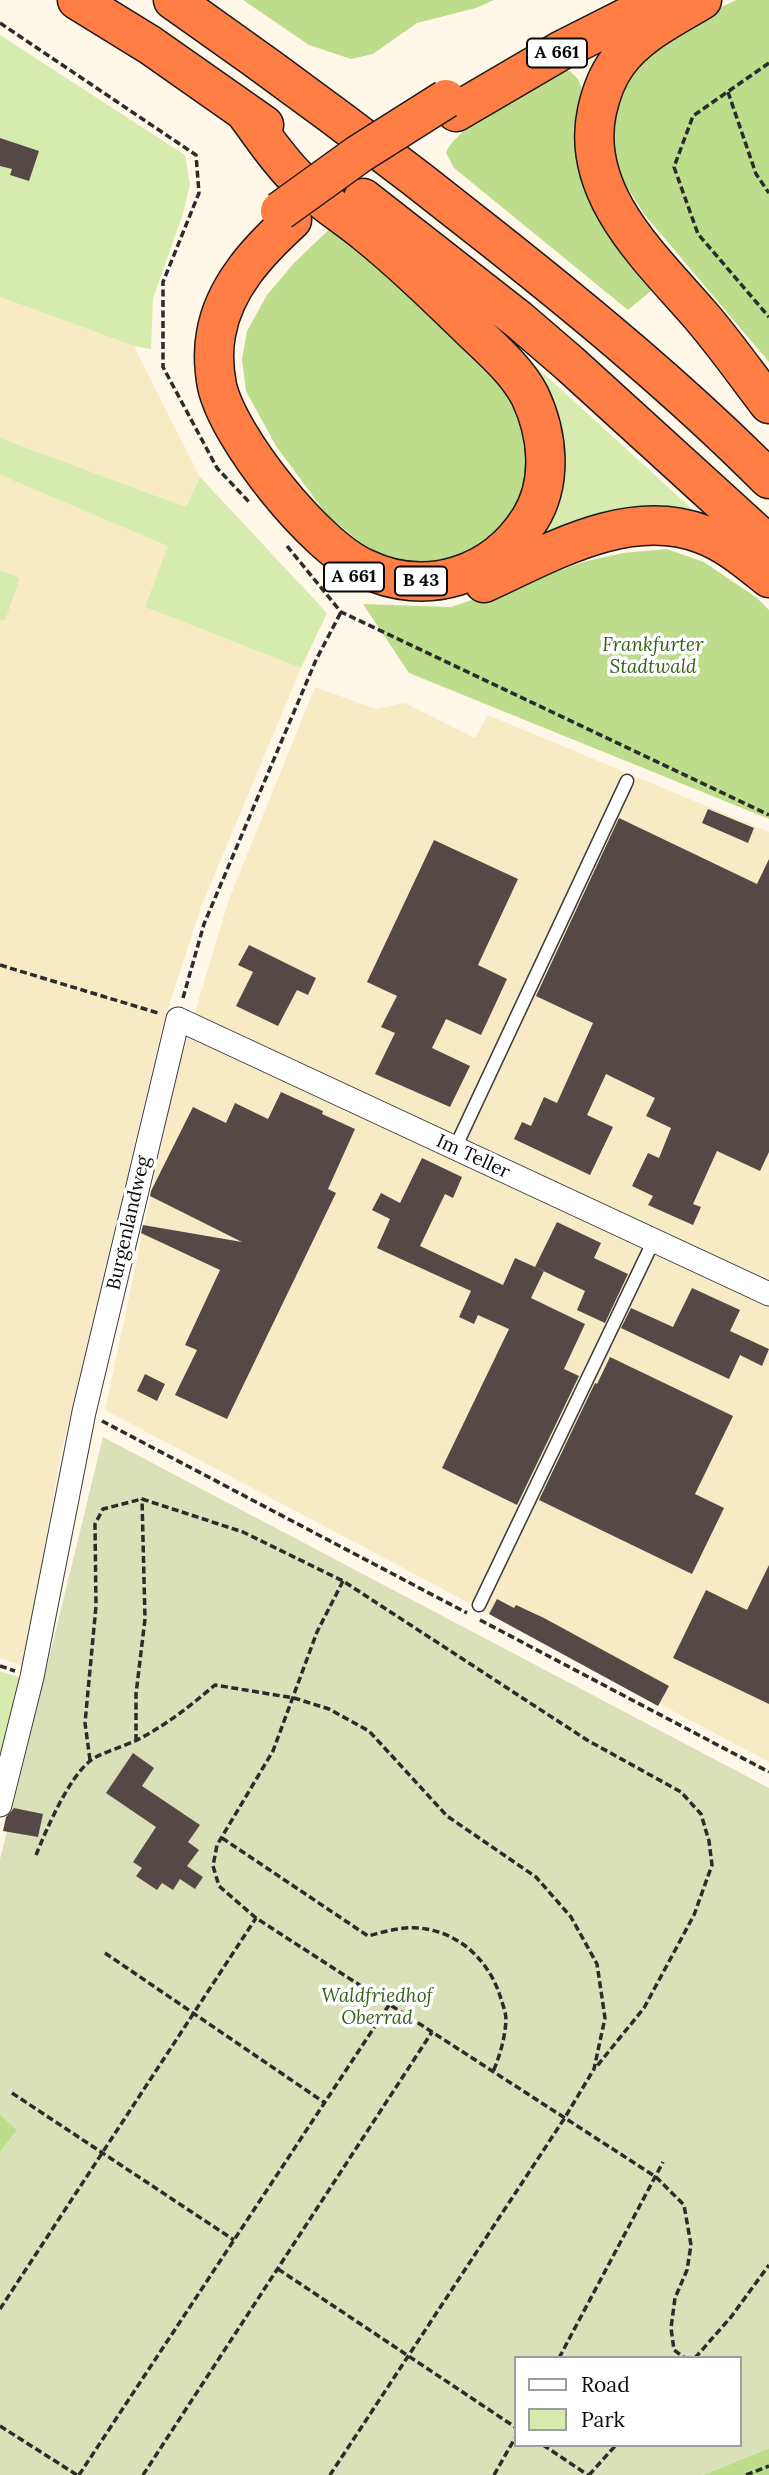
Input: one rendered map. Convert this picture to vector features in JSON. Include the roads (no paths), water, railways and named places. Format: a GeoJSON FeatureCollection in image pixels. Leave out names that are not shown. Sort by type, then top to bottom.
{"type":"FeatureCollection","features":[{"type":"Feature","properties":{"kind":"highway"},"geometry":{"type":"LineString","coordinates":[[77,0],[150,45],[312,158],[519,320],[769,545]]}},
{"type":"Feature","properties":{"kind":"highway"},"geometry":{"type":"LineString","coordinates":[[173,0],[340,119],[550,284],[673,388],[769,479]]}},
{"type":"Feature","properties":{"kind":"highway","name":"A 661"},"geometry":{"type":"LineString","coordinates":[[451,106],[541,36],[602,0]]}},
{"type":"Feature","properties":{"kind":"highway","name":"A 661"},"geometry":{"type":"LineString","coordinates":[[661,0],[359,154],[286,216],[245,245],[219,286],[205,328],[202,364],[204,385],[222,432],[236,454],[304,537],[328,559],[355,578],[382,590],[434,598],[456,595],[597,534],[647,526],[688,530],[705,535],[769,578]]}},
{"type":"Feature","properties":{"kind":"highway","name":"A 661"},"geometry":{"type":"LineString","coordinates":[[702,0],[650,32],[619,61],[609,75],[601,93],[596,118],[596,161],[617,214],[631,234],[703,318],[769,404]]}},
{"type":"Feature","properties":{"kind":"highway","name":"B 43"},"geometry":{"type":"LineString","coordinates":[[244,111],[297,179],[368,234],[434,293],[504,362],[529,395],[543,433],[544,478],[540,498],[524,529],[497,558],[478,569],[445,579],[406,581],[376,573],[352,562],[335,550],[271,481],[234,425],[218,387],[215,338],[219,321],[249,264],[286,216]]}},
{"type":"Feature","properties":{"kind":"street","name":"Im Teller"},"geometry":{"type":"LineString","coordinates":[[178,1019],[769,1294]]}},
{"type":"Feature","properties":{"kind":"street","name":"Burgenlandweg"},"geometry":{"type":"LineString","coordinates":[[0,1805],[32,1677],[84,1412],[178,1019]]}},
{"type":"Feature","properties":{"kind":"lane"},"geometry":{"type":"LineString","coordinates":[[454,1148],[627,781]]}},
{"type":"Feature","properties":{"kind":"lane"},"geometry":{"type":"LineString","coordinates":[[479,1605],[654,1240]]}},
{"type":"Feature","properties":{"kind":"park label","name":"Frankfurter Stadtwald"},"geometry":{"type":"Point","coordinates":[653,657]}},
{"type":"Feature","properties":{"kind":"park label","name":"Waldfriedhof Oberrad"},"geometry":{"type":"Point","coordinates":[377,2008]}}]}
